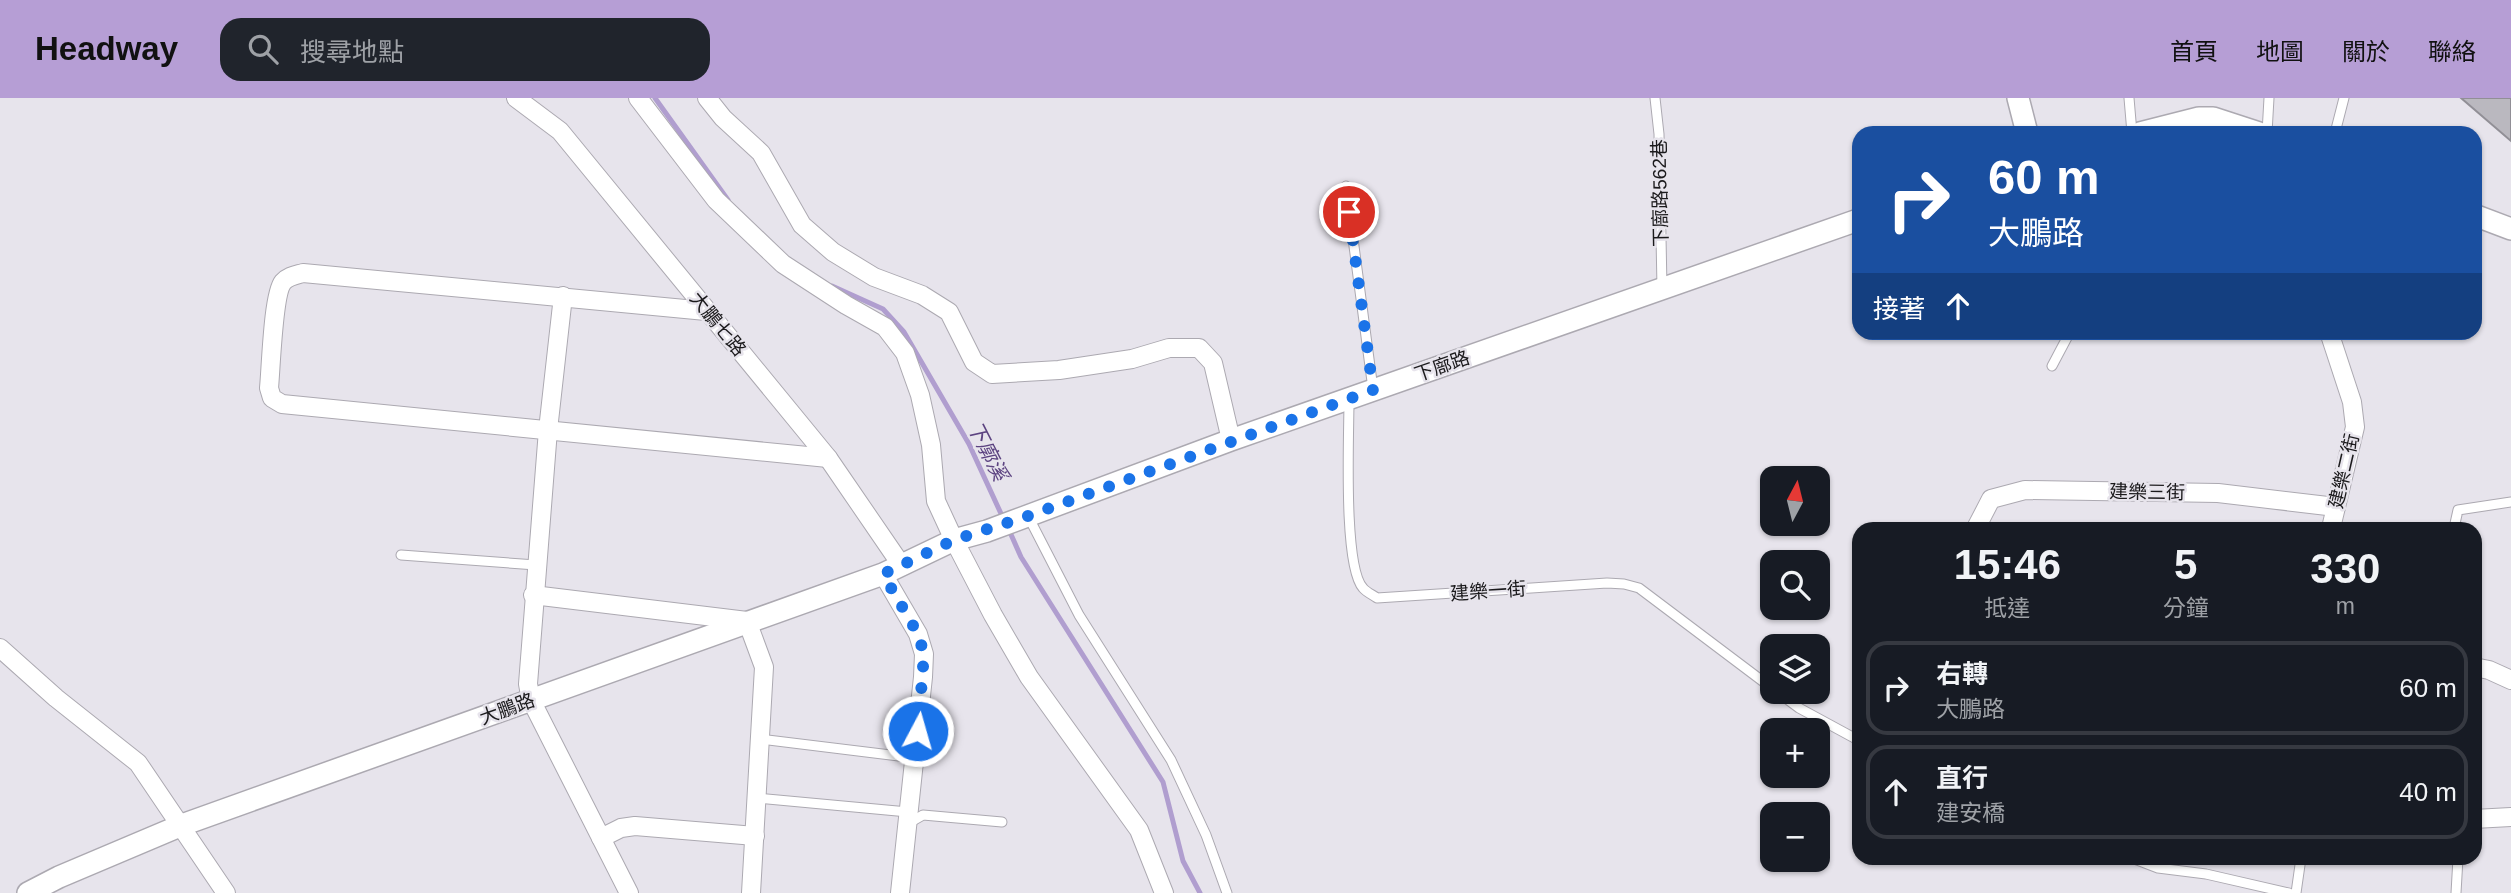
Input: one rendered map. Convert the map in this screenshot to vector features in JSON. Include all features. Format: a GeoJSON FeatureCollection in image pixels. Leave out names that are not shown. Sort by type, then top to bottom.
{"type":"FeatureCollection","features":[{"type":"Feature","properties":{"kind":"street","name":"大鵬七路"},"geometry":{"type":"LineString","coordinates":[[516,98],[560,131],[828,458],[893,570],[924,654],[900,893]]}},
{"type":"Feature","properties":{"kind":"street"},"geometry":{"type":"LineString","coordinates":[[638,98],[716,201],[783,264],[885,327],[905,354],[920,395],[932,445],[936,502],[954,540],[1029,677],[1139,831],[1164,893]]}},
{"type":"Feature","properties":{"kind":"street"},"geometry":{"type":"LineString","coordinates":[[707,98],[723,118],[761,153],[802,225],[833,252],[874,276],[922,295],[949,312],[974,362],[992,374],[1059,370],[1132,359],[1169,348],[1199,348],[1213,363],[1231,440]]}},
{"type":"Feature","properties":{"kind":"street"},"geometry":{"type":"LineString","coordinates":[[2018,98],[2025,126]]}},
{"type":"Feature","properties":{"kind":"street"},"geometry":{"type":"LineString","coordinates":[[2168,126],[2199,118],[2213,118],[2235,126]]}},
{"type":"Feature","properties":{"kind":"street"},"geometry":{"type":"LineString","coordinates":[[2482,218],[2511,229]]}},
{"type":"Feature","properties":{"kind":"street","name":"下廍路"},"geometry":{"type":"LineString","coordinates":[[987,531],[1231,440],[1852,222]]}},
{"type":"Feature","properties":{"kind":"street"},"geometry":{"type":"LineString","coordinates":[[706,311],[303,273],[290,276],[282,283],[277,298],[269,387],[272,398],[282,404],[828,458]]}},
{"type":"Feature","properties":{"kind":"street"},"geometry":{"type":"LineString","coordinates":[[563,296],[533,595],[528,684],[531,700],[629,893]]}},
{"type":"Feature","properties":{"kind":"street","name":"建樂二街"},"geometry":{"type":"LineString","coordinates":[[2332,340],[2352,402],[2355,427],[2332,522]]}},
{"type":"Feature","properties":{"kind":"street","name":"建樂三街"},"geometry":{"type":"LineString","coordinates":[[1979,522],[1992,499],[2025,490],[2218,493],[2336,507]]}},
{"type":"Feature","properties":{"kind":"street","name":"大鵬路"},"geometry":{"type":"LineString","coordinates":[[28,893],[59,877],[182,825],[893,570],[954,540],[987,531]]}},
{"type":"Feature","properties":{"kind":"street"},"geometry":{"type":"LineString","coordinates":[[533,595],[747,621],[764,667],[751,893]]}},
{"type":"Feature","properties":{"kind":"street"},"geometry":{"type":"LineString","coordinates":[[0,648],[56,698],[138,763],[226,893]]}},
{"type":"Feature","properties":{"kind":"street"},"geometry":{"type":"LineString","coordinates":[[2482,669],[2511,680]]}},
{"type":"Feature","properties":{"kind":"street"},"geometry":{"type":"LineString","coordinates":[[2482,819],[2511,817]]}},
{"type":"Feature","properties":{"kind":"street"},"geometry":{"type":"LineString","coordinates":[[601,838],[621,828],[635,825],[755,836]]}},
{"type":"Feature","properties":{"kind":"lane","name":"下廍路562巷"},"geometry":{"type":"LineString","coordinates":[[1655,98],[1659,134],[1662,289]]}},
{"type":"Feature","properties":{"kind":"lane"},"geometry":{"type":"LineString","coordinates":[[2129,98],[2131,126]]}},
{"type":"Feature","properties":{"kind":"lane"},"geometry":{"type":"LineString","coordinates":[[2267,126],[2269,98]]}},
{"type":"Feature","properties":{"kind":"lane"},"geometry":{"type":"LineString","coordinates":[[2337,126],[2344,98]]}},
{"type":"Feature","properties":{"kind":"lane"},"geometry":{"type":"LineString","coordinates":[[1346,186],[1373,390]]}},
{"type":"Feature","properties":{"kind":"lane"},"geometry":{"type":"LineString","coordinates":[[2052,366],[2066,340]]}},
{"type":"Feature","properties":{"kind":"lane","name":"建樂一街"},"geometry":{"type":"LineString","coordinates":[[1349,398],[1349,523],[1355,568],[1362,588],[1369,593],[1377,598],[1624,584],[1639,588],[1760,679]]}},
{"type":"Feature","properties":{"kind":"lane"},"geometry":{"type":"LineString","coordinates":[[2455,522],[2458,510],[2511,502]]}},
{"type":"Feature","properties":{"kind":"lane"},"geometry":{"type":"LineString","coordinates":[[1028,516],[1079,615],[1171,760],[1206,835],[1227,893]]}},
{"type":"Feature","properties":{"kind":"lane"},"geometry":{"type":"LineString","coordinates":[[401,555],[536,565]]}},
{"type":"Feature","properties":{"kind":"lane","name":"建樂一街"},"geometry":{"type":"LineString","coordinates":[[1793,704],[1852,737]]}},
{"type":"Feature","properties":{"kind":"lane"},"geometry":{"type":"LineString","coordinates":[[760,739],[915,758]]}},
{"type":"Feature","properties":{"kind":"lane"},"geometry":{"type":"LineString","coordinates":[[757,798],[908,818],[923,815],[1002,822]]}},
{"type":"Feature","properties":{"kind":"lane"},"geometry":{"type":"LineString","coordinates":[[2150,865],[2206,874],[2289,893]]}},
{"type":"Feature","properties":{"kind":"lane"},"geometry":{"type":"LineString","coordinates":[[2172,870],[2174,865]]}},
{"type":"Feature","properties":{"kind":"lane"},"geometry":{"type":"LineString","coordinates":[[2296,893],[2300,865]]}},
{"type":"Feature","properties":{"kind":"lane"},"geometry":{"type":"LineString","coordinates":[[2456,893],[2458,865]]}},
{"type":"Feature","properties":{"kind":"building"},"geometry":{"type":"Polygon","coordinates":[[[2461,98],[2511,98],[2511,141],[2461,98]]]}},
{"type":"Feature","properties":{"kind":"waterway","name":"下廓溪"},"geometry":{"type":"LineString","coordinates":[[655,98],[728,200]]}},
{"type":"Feature","properties":{"kind":"waterway","name":"下廓溪"},"geometry":{"type":"LineString","coordinates":[[832,286],[883,309],[904,332],[969,444],[1003,518]]}},
{"type":"Feature","properties":{"kind":"waterway","name":"下廓溪"},"geometry":{"type":"LineString","coordinates":[[1009,530],[1021,557],[1163,782],[1183,861],[1200,893]]}},
{"type":"Feature","properties":{"kind":"route"},"geometry":{"type":"LineString","coordinates":[[918,731],[924,654],[918,634],[883,574],[954,540],[987,531],[1373,390],[1349,212]]}}]}
